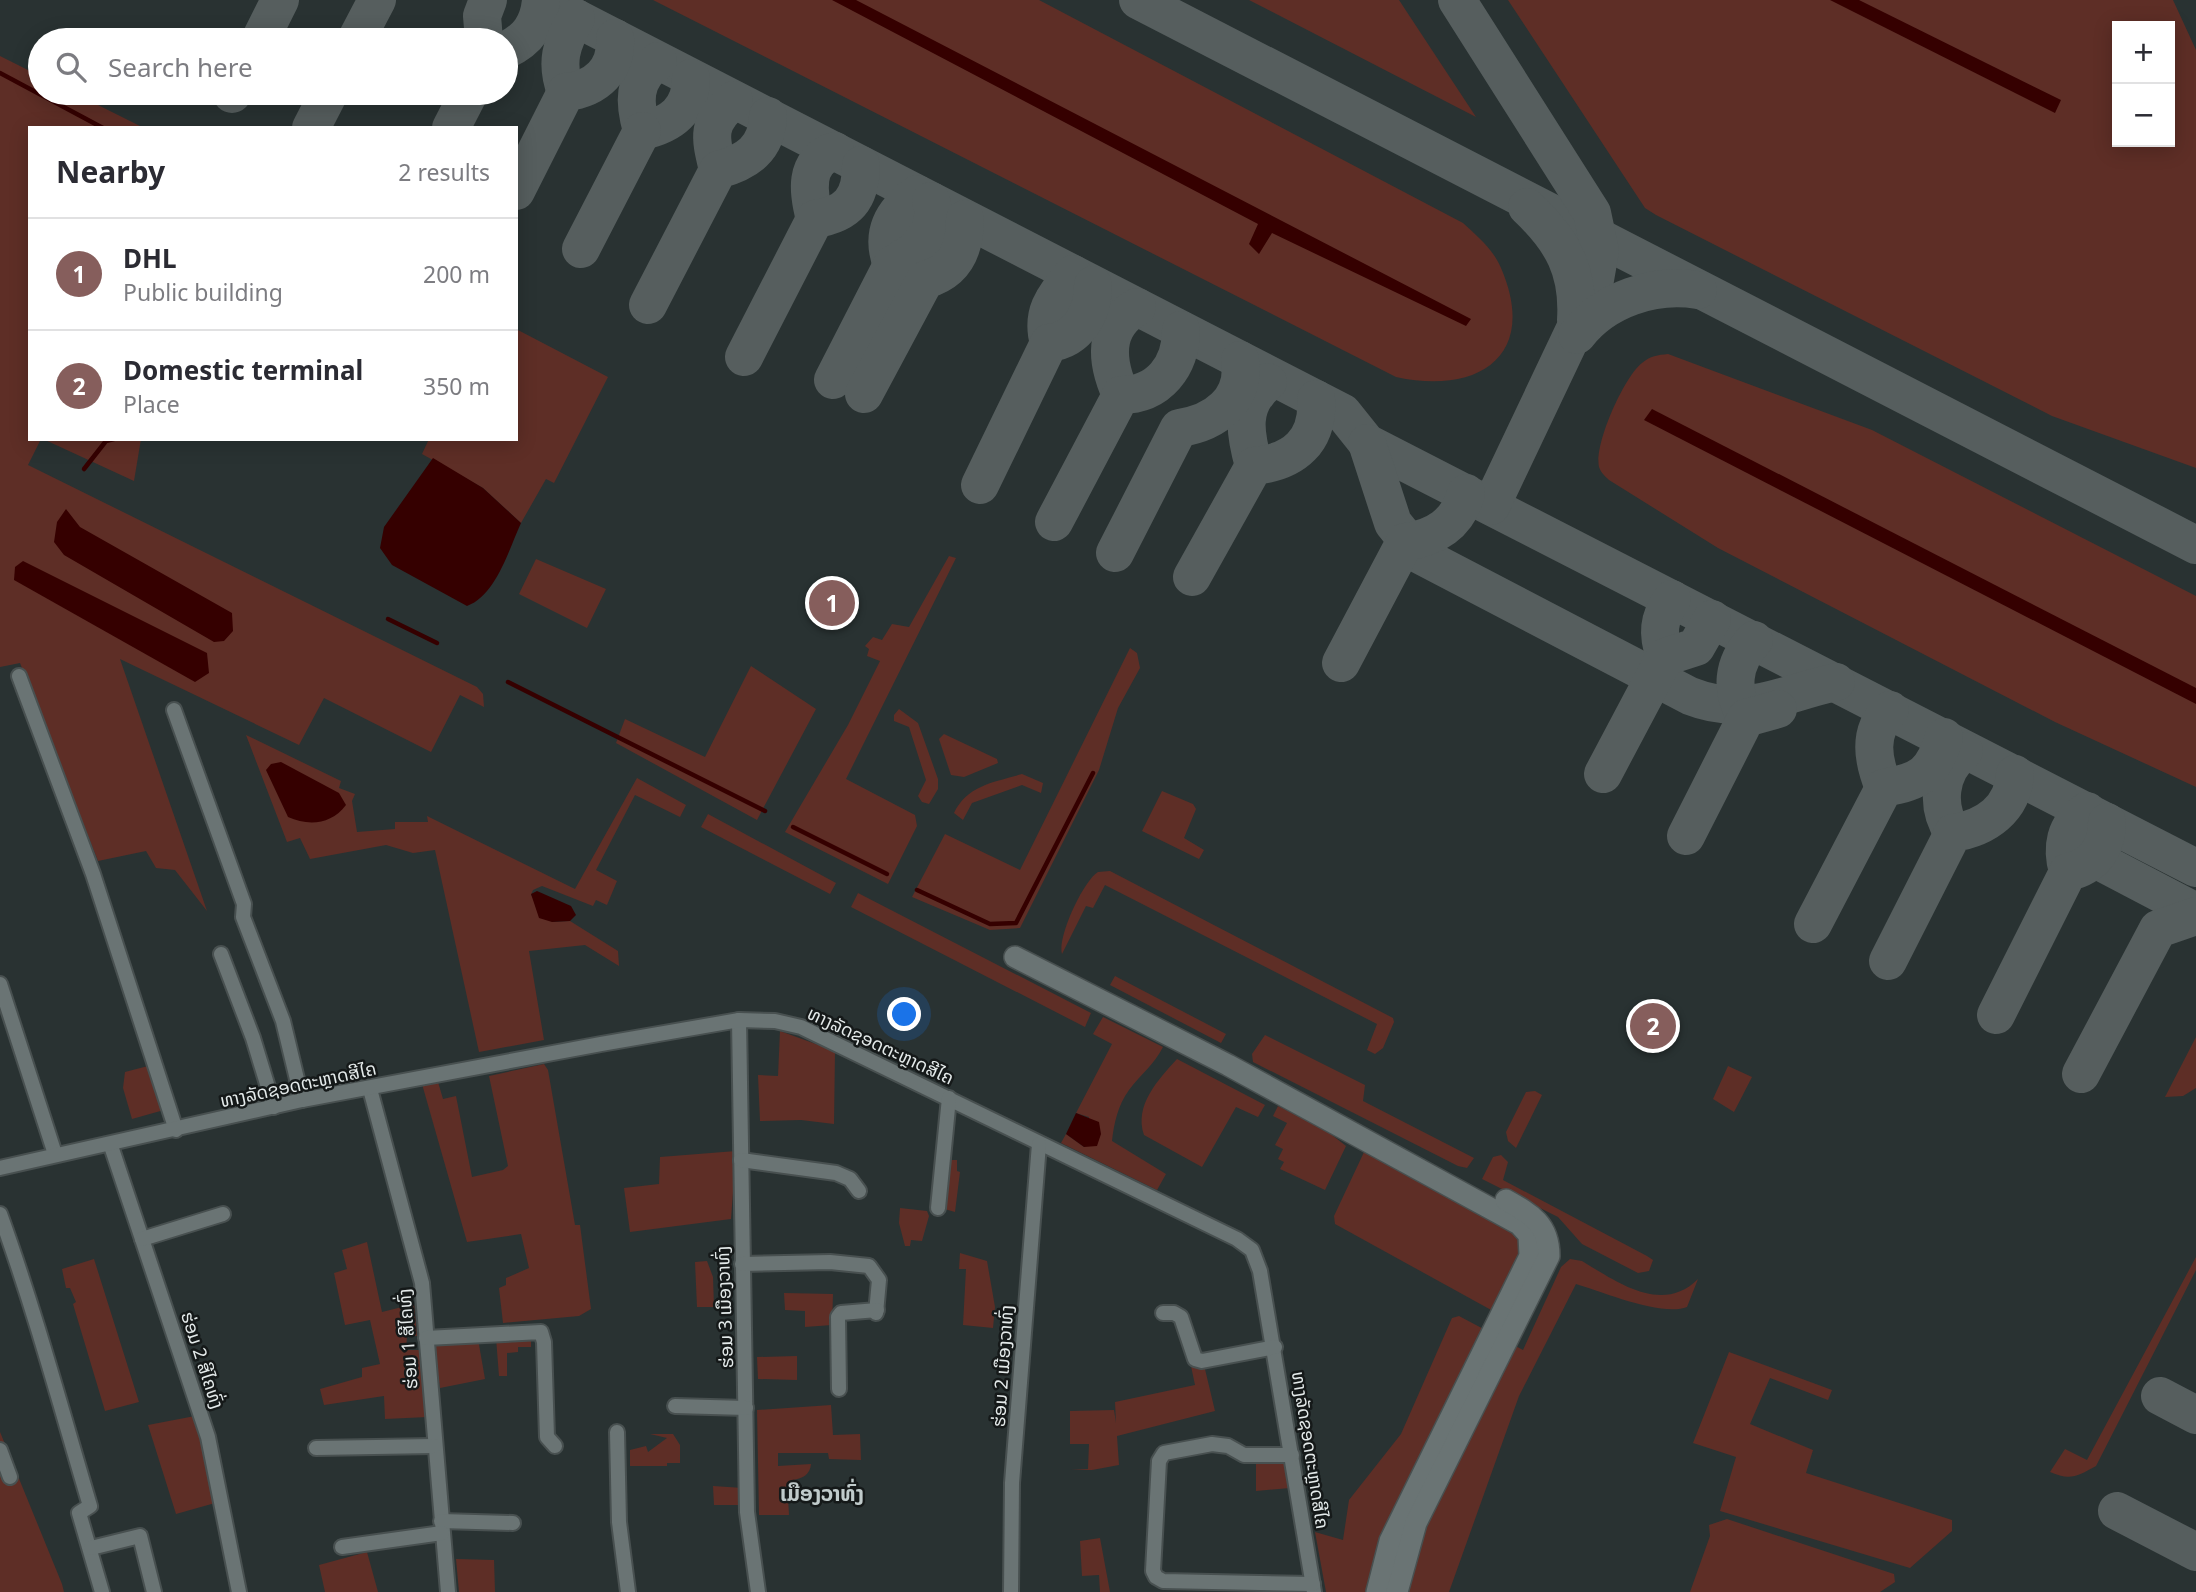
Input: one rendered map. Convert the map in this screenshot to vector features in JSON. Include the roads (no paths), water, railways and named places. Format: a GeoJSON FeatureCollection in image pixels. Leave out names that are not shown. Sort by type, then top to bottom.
{"type":"FeatureCollection","features":[{"type":"Feature","properties":{"kind":"street"},"geometry":{"type":"LineString","coordinates":[[19,676],[93,874],[176,1130]]}},
{"type":"Feature","properties":{"kind":"street"},"geometry":{"type":"LineString","coordinates":[[174,710],[244,904],[243,917],[283,1021],[302,1100]]}},
{"type":"Feature","properties":{"kind":"street"},"geometry":{"type":"LineString","coordinates":[[221,954],[253,1038],[274,1107]]}},
{"type":"Feature","properties":{"kind":"street"},"geometry":{"type":"LineString","coordinates":[[1015,957],[1228,1065],[1519,1224],[1528,1235],[1530,1256],[1505,1326],[1414,1510],[1390,1541],[1377,1592]]}},
{"type":"Feature","properties":{"kind":"street"},"geometry":{"type":"LineString","coordinates":[[0,984],[55,1154]]}},
{"type":"Feature","properties":{"kind":"street","name":"ທາງລັດຊອດຕະຫຼາດສີໄຄ"},"geometry":{"type":"LineString","coordinates":[[0,1168],[55,1154],[111,1146],[302,1100],[739,1020],[802,1027],[1237,1238],[1252,1250],[1260,1271],[1275,1347],[1313,1588]]}},
{"type":"Feature","properties":{"kind":"street","name":"ຮ່ອມ 3 ເມືອງວາທົ່ງ"},"geometry":{"type":"LineString","coordinates":[[739,1020],[747,1512],[758,1592]]}},
{"type":"Feature","properties":{"kind":"street","name":"ຮ່ອມ 1 ສີໄຄທົ່ງ"},"geometry":{"type":"LineString","coordinates":[[370,1089],[420,1269],[448,1592]]}},
{"type":"Feature","properties":{"kind":"street"},"geometry":{"type":"LineString","coordinates":[[938,1208],[949,1098]]}},
{"type":"Feature","properties":{"kind":"street","name":"ຮ່ອມ 2 ເມືອງວາທົ່ງ"},"geometry":{"type":"LineString","coordinates":[[1011,1592],[1012,1483],[1039,1144]]}},
{"type":"Feature","properties":{"kind":"street","name":"ຮ່ອມ 2 ສີໄຄທົ່ງ"},"geometry":{"type":"LineString","coordinates":[[111,1146],[208,1437],[239,1592]]}},
{"type":"Feature","properties":{"kind":"street"},"geometry":{"type":"LineString","coordinates":[[741,1160],[836,1173],[850,1179],[859,1191]]}},
{"type":"Feature","properties":{"kind":"street"},"geometry":{"type":"LineString","coordinates":[[0,1214],[33,1304],[90,1506],[79,1513],[102,1592]]}},
{"type":"Feature","properties":{"kind":"street"},"geometry":{"type":"LineString","coordinates":[[142,1239],[223,1214]]}},
{"type":"Feature","properties":{"kind":"street"},"geometry":{"type":"LineString","coordinates":[[742,1264],[830,1262],[869,1266],[879,1280],[877,1312],[841,1312],[838,1317],[839,1389]]}},
{"type":"Feature","properties":{"kind":"street"},"geometry":{"type":"LineString","coordinates":[[1163,1313],[1174,1313],[1181,1318],[1195,1359],[1202,1362],[1275,1347]]}},
{"type":"Feature","properties":{"kind":"street"},"geometry":{"type":"LineString","coordinates":[[426,1338],[541,1332],[544,1342],[547,1437],[555,1446]]}},
{"type":"Feature","properties":{"kind":"street"},"geometry":{"type":"LineString","coordinates":[[675,1406],[746,1408]]}},
{"type":"Feature","properties":{"kind":"street"},"geometry":{"type":"LineString","coordinates":[[617,1432],[619,1522],[628,1592]]}},
{"type":"Feature","properties":{"kind":"street"},"geometry":{"type":"LineString","coordinates":[[1292,1455],[1244,1455],[1228,1446],[1212,1444],[1164,1453],[1159,1461],[1153,1571],[1156,1577],[1163,1581],[1313,1588]]}},
{"type":"Feature","properties":{"kind":"street"},"geometry":{"type":"LineString","coordinates":[[316,1448],[434,1446]]}},
{"type":"Feature","properties":{"kind":"street"},"geometry":{"type":"LineString","coordinates":[[0,1450],[10,1477]]}},
{"type":"Feature","properties":{"kind":"street"},"geometry":{"type":"LineString","coordinates":[[1397,1592],[1414,1510]]}},
{"type":"Feature","properties":{"kind":"street"},"geometry":{"type":"LineString","coordinates":[[342,1547],[441,1527],[513,1523]]}},
{"type":"Feature","properties":{"kind":"street"},"geometry":{"type":"LineString","coordinates":[[91,1548],[140,1536],[154,1592]]}},
{"type":"Feature","properties":{"kind":"waterway"},"geometry":{"type":"LineString","coordinates":[[0,73],[28,88]]}},
{"type":"Feature","properties":{"kind":"waterway"},"geometry":{"type":"LineString","coordinates":[[60,105],[99,126]]}},
{"type":"Feature","properties":{"kind":"waterway"},"geometry":{"type":"LineString","coordinates":[[84,469],[106,441]]}},
{"type":"Feature","properties":{"kind":"waterway"},"geometry":{"type":"LineString","coordinates":[[388,619],[437,643]]}},
{"type":"Feature","properties":{"kind":"waterway"},"geometry":{"type":"LineString","coordinates":[[508,682],[765,811]]}},
{"type":"Feature","properties":{"kind":"waterway"},"geometry":{"type":"LineString","coordinates":[[917,890],[990,924],[1016,923],[1093,773]]}},
{"type":"Feature","properties":{"kind":"waterway"},"geometry":{"type":"LineString","coordinates":[[793,827],[887,874]]}},
{"type":"Feature","properties":{"kind":"place","name":"DHL"},"geometry":{"type":"Point","coordinates":[832,603]}},
{"type":"Feature","properties":{"kind":"place","name":"Domestic terminal"},"geometry":{"type":"Point","coordinates":[1653,1026]}},
{"type":"Feature","properties":{"kind":"district","name":"ເມືອງວາທົ່ງ"},"geometry":{"type":"Point","coordinates":[822,1493]}}]}
